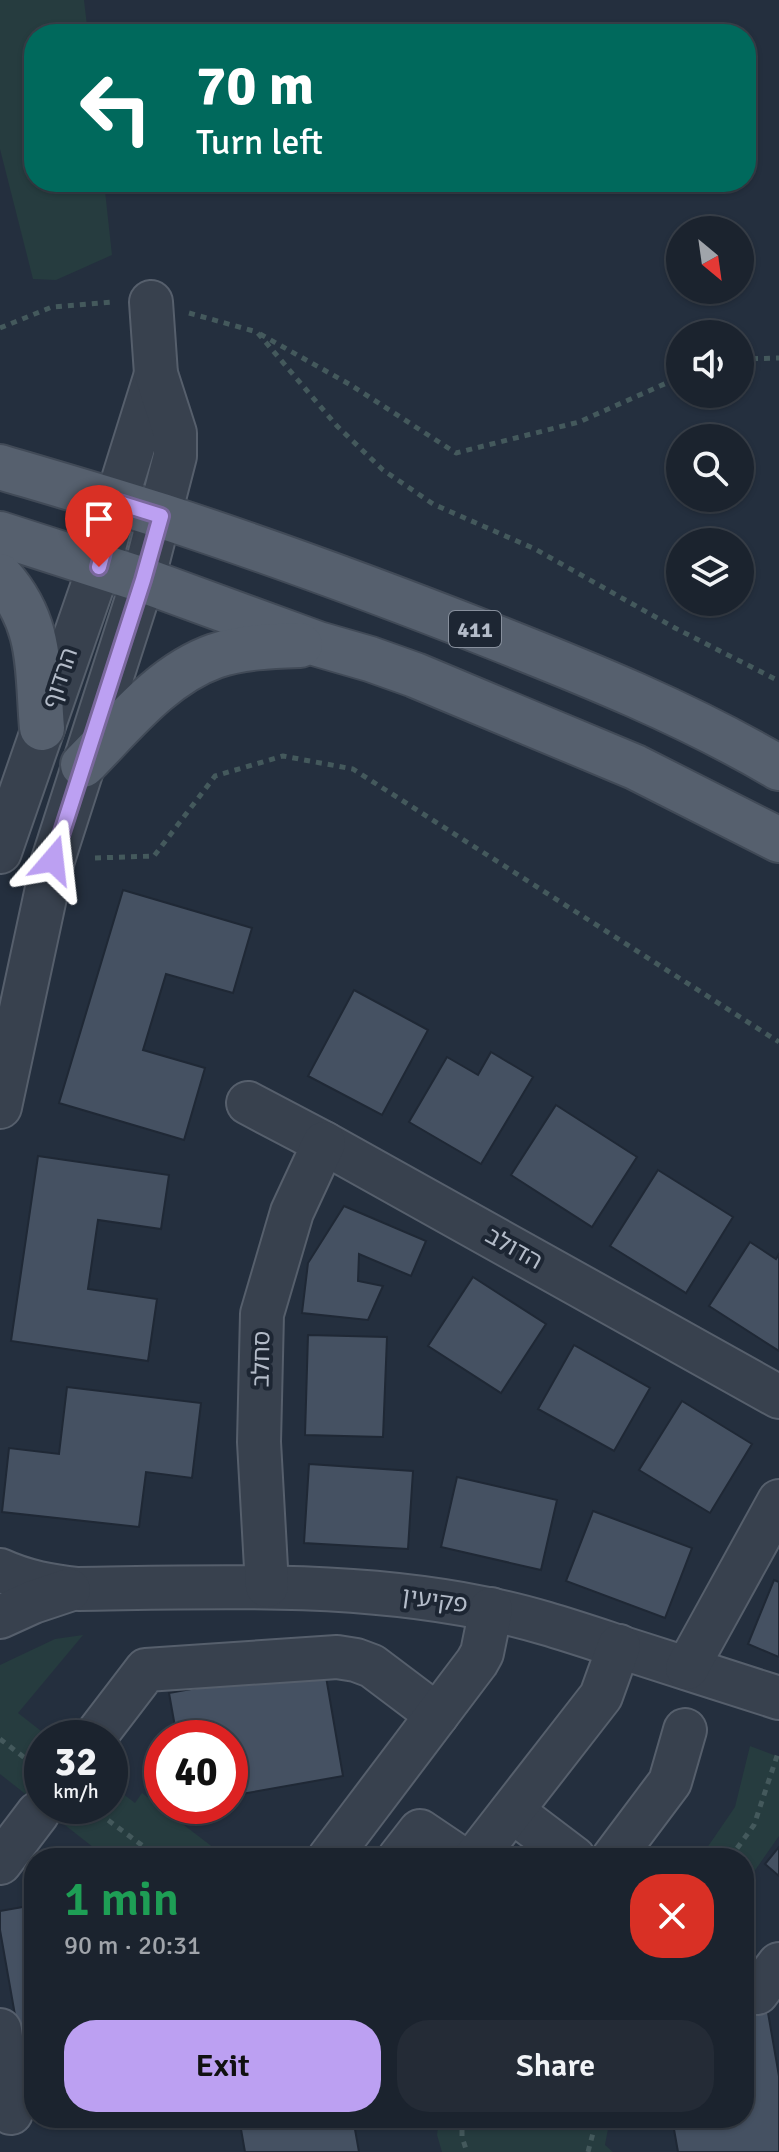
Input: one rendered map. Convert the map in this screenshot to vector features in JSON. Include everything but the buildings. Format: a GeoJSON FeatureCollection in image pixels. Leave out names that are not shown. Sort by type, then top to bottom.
{"type":"FeatureCollection","features":[{"type":"Feature","properties":{"kind":"main road","name":"411"},"geometry":{"type":"LineString","coordinates":[[0,467],[161,516],[397,598],[531,651],[688,721],[779,768]]}},
{"type":"Feature","properties":{"kind":"main road"},"geometry":{"type":"LineString","coordinates":[[0,534],[143,580],[318,644],[415,675],[635,767],[779,840]]}},
{"type":"Feature","properties":{"kind":"main road"},"geometry":{"type":"LineString","coordinates":[[0,576],[17,599],[33,631],[42,728]]}},
{"type":"Feature","properties":{"kind":"main road"},"geometry":{"type":"LineString","coordinates":[[83,765],[164,685],[191,667],[242,649],[318,644]]}},
{"type":"Feature","properties":{"kind":"street"},"geometry":{"type":"LineString","coordinates":[[151,302],[156,374]]}},
{"type":"Feature","properties":{"kind":"street","name":"הרדוף"},"geometry":{"type":"LineString","coordinates":[[0,852],[99,567],[156,374]]}},
{"type":"Feature","properties":{"kind":"street","name":"הרדוף"},"geometry":{"type":"LineString","coordinates":[[0,1107],[53,860],[143,580],[175,456],[175,433],[156,374]]}},
{"type":"Feature","properties":{"kind":"street","name":"הדולב"},"geometry":{"type":"LineString","coordinates":[[248,1103],[779,1397]]}},
{"type":"Feature","properties":{"kind":"street","name":"סחלב"},"geometry":{"type":"LineString","coordinates":[[267,1586],[259,1442],[262,1314],[292,1212],[324,1143]]}},
{"type":"Feature","properties":{"kind":"street"},"geometry":{"type":"LineString","coordinates":[[687,1668],[779,1501]]}},
{"type":"Feature","properties":{"kind":"street","name":"פקיעין"},"geometry":{"type":"LineString","coordinates":[[0,1570],[24,1580],[78,1589],[267,1586],[385,1593],[491,1609],[533,1619],[779,1698]]}},
{"type":"Feature","properties":{"kind":"street","name":"פקיעין"},"geometry":{"type":"LineString","coordinates":[[0,1617],[33,1602],[78,1589]]}},
{"type":"Feature","properties":{"kind":"street"},"geometry":{"type":"LineString","coordinates":[[337,1848],[482,1653],[491,1609]]}},
{"type":"Feature","properties":{"kind":"street"},"geometry":{"type":"LineString","coordinates":[[483,1848],[601,1696],[619,1646]]}},
{"type":"Feature","properties":{"kind":"street"},"geometry":{"type":"LineString","coordinates":[[108,1720],[146,1670],[337,1657],[372,1666],[437,1715]]}},
{"type":"Feature","properties":{"kind":"street"},"geometry":{"type":"LineString","coordinates":[[620,1848],[670,1782],[685,1730]]}},
{"type":"Feature","properties":{"kind":"street"},"geometry":{"type":"LineString","coordinates":[[512,1811],[561,1848]]}},
{"type":"Feature","properties":{"kind":"street"},"geometry":{"type":"LineString","coordinates":[[0,1863],[30,1824]]}},
{"type":"Feature","properties":{"kind":"street"},"geometry":{"type":"LineString","coordinates":[[407,1848],[420,1831],[445,1848]]}},
{"type":"Feature","properties":{"kind":"street"},"geometry":{"type":"LineString","coordinates":[[0,2030],[15,2112]]}},
{"type":"Feature","properties":{"kind":"path"},"geometry":{"type":"LineString","coordinates":[[0,328],[52,307],[151,302],[257,332],[349,384],[456,453],[579,422],[666,383]]}},
{"type":"Feature","properties":{"kind":"path"},"geometry":{"type":"LineString","coordinates":[[257,332],[337,426],[383,470],[433,504],[535,549],[675,628],[779,681]]}},
{"type":"Feature","properties":{"kind":"path"},"geometry":{"type":"LineString","coordinates":[[754,359],[779,358]]}},
{"type":"Feature","properties":{"kind":"path"},"geometry":{"type":"LineString","coordinates":[[53,860],[154,856],[215,776],[283,756],[353,769],[779,1042]]}},
{"type":"Feature","properties":{"kind":"path"},"geometry":{"type":"LineString","coordinates":[[0,1739],[24,1757]]}},
{"type":"Feature","properties":{"kind":"path"},"geometry":{"type":"LineString","coordinates":[[737,1848],[754,1825],[779,1750]]}},
{"type":"Feature","properties":{"kind":"path"},"geometry":{"type":"LineString","coordinates":[[113,1824],[146,1848]]}},
{"type":"Feature","properties":{"kind":"path"},"geometry":{"type":"LineString","coordinates":[[462,2128],[467,2152]]}},
{"type":"Feature","properties":{"kind":"path"},"geometry":{"type":"LineString","coordinates":[[588,2152],[593,2128]]}},
{"type":"Feature","properties":{"kind":"green space"},"geometry":{"type":"Polygon","coordinates":[[[0,0],[84,0],[87,24],[24,24],[24,192],[105,192],[112,255],[56,280],[33,279],[0,149],[0,0]]]}},
{"type":"Feature","properties":{"kind":"green space"},"geometry":{"type":"Polygon","coordinates":[[[83,1635],[18,1713],[27,1720],[24,1720],[24,1793],[0,1774],[0,1665],[55,1639],[83,1635]]]}},
{"type":"Feature","properties":{"kind":"green space"},"geometry":{"type":"Polygon","coordinates":[[[750,1746],[779,1757],[779,1836],[754,1872],[754,1848],[707,1848],[735,1807],[750,1746]]]}},
{"type":"Feature","properties":{"kind":"green space"},"geometry":{"type":"Polygon","coordinates":[[[142,1793],[144,1824],[183,1824],[214,1848],[94,1848],[64,1824],[128,1824],[128,1798],[135,1803],[142,1793]]]}},
{"type":"Feature","properties":{"kind":"green space"},"geometry":{"type":"Polygon","coordinates":[[[438,2128],[608,2128],[605,2145],[613,2152],[442,2152],[438,2128]]]}},
{"type":"Feature","properties":{"kind":"route"},"geometry":{"type":"LineString","coordinates":[[53,860],[161,516],[116,502],[99,567]]}}]}
